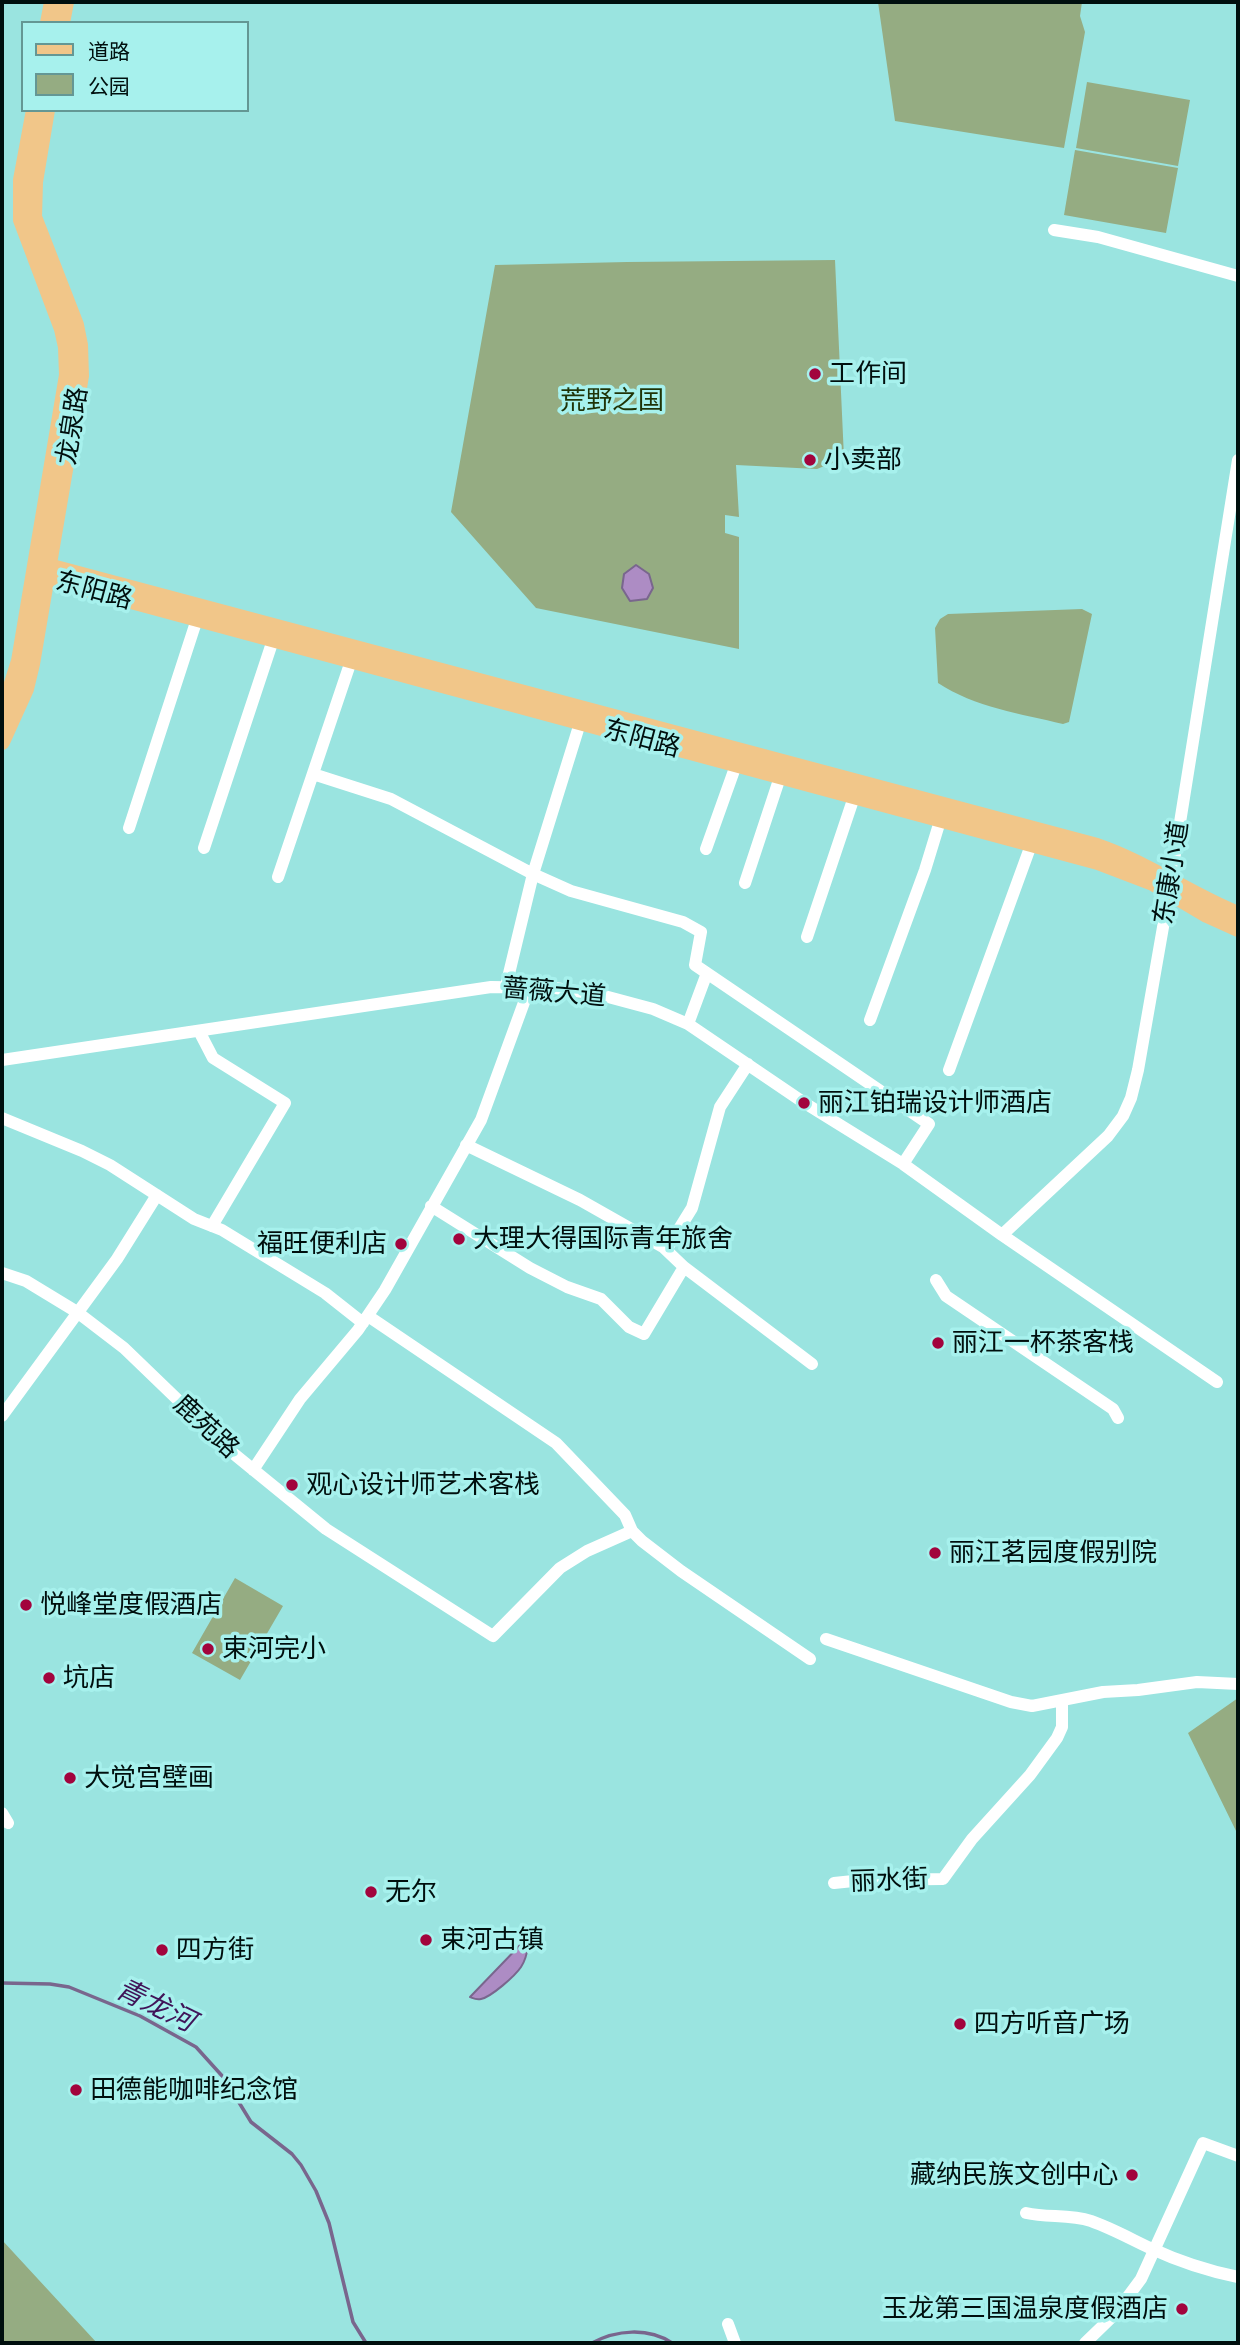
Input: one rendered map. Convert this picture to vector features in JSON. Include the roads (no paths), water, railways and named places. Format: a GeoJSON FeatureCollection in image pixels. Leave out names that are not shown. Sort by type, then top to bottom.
{"type":"FeatureCollection","features":[{"type":"Feature","properties":{"kind":"main road"},"geometry":{"type":"LineString","coordinates":[[48,21],[51,2]]}},
{"type":"Feature","properties":{"kind":"main road"},"geometry":{"type":"LineString","coordinates":[[62,21],[66,2]]}},
{"type":"Feature","properties":{"kind":"main road","name":"龙泉路"},"geometry":{"type":"LineString","coordinates":[[2,742],[26,689],[33,664],[68,363],[62,329],[21,220],[21,180],[34,112]]}},
{"type":"Feature","properties":{"kind":"main road","name":"龙泉路"},"geometry":{"type":"LineString","coordinates":[[2,715],[43,570],[78,404],[81,362],[76,325],[34,217],[35,182],[47,112]]}},
{"type":"Feature","properties":{"kind":"main road","name":"东阳路"},"geometry":{"type":"LineString","coordinates":[[43,570],[197,619],[1118,868],[1238,914]]}},
{"type":"Feature","properties":{"kind":"main road","name":"东阳路"},"geometry":{"type":"LineString","coordinates":[[43,570],[335,644],[1084,843],[1120,855],[1170,886],[1207,915],[1238,929]]}},
{"type":"Feature","properties":{"kind":"street"},"geometry":{"type":"LineString","coordinates":[[1054,230],[1098,237],[1238,276]]}},
{"type":"Feature","properties":{"kind":"street","name":"东康小道"},"geometry":{"type":"LineString","coordinates":[[1002,1235],[1108,1136],[1127,1107],[1138,1070],[1170,886],[1238,460]]}},
{"type":"Feature","properties":{"kind":"street"},"geometry":{"type":"LineString","coordinates":[[130,828],[197,619]]}},
{"type":"Feature","properties":{"kind":"street"},"geometry":{"type":"LineString","coordinates":[[204,848],[274,640]]}},
{"type":"Feature","properties":{"kind":"street"},"geometry":{"type":"LineString","coordinates":[[278,877],[352,661]]}},
{"type":"Feature","properties":{"kind":"street"},"geometry":{"type":"LineString","coordinates":[[506,986],[533,874],[580,723]]}},
{"type":"Feature","properties":{"kind":"street"},"geometry":{"type":"LineString","coordinates":[[706,849],[736,765]]}},
{"type":"Feature","properties":{"kind":"street"},"geometry":{"type":"LineString","coordinates":[[313,774],[391,799],[533,874],[571,891],[682,922],[701,932],[695,965],[929,1124],[903,1164]]}},
{"type":"Feature","properties":{"kind":"street"},"geometry":{"type":"LineString","coordinates":[[745,883],[780,777]]}},
{"type":"Feature","properties":{"kind":"street"},"geometry":{"type":"LineString","coordinates":[[807,937],[854,797]]}},
{"type":"Feature","properties":{"kind":"street"},"geometry":{"type":"LineString","coordinates":[[870,1020],[925,870],[940,821]]}},
{"type":"Feature","properties":{"kind":"street"},"geometry":{"type":"LineString","coordinates":[[949,1070],[1031,845]]}},
{"type":"Feature","properties":{"kind":"street"},"geometry":{"type":"LineString","coordinates":[[688,1024],[707,973]]}},
{"type":"Feature","properties":{"kind":"street","name":"蔷薇大道"},"geometry":{"type":"LineString","coordinates":[[2,1060],[506,986],[579,991],[615,998],[653,1009],[688,1024],[803,1102],[903,1164],[1002,1235],[1217,1381]]}},
{"type":"Feature","properties":{"kind":"street"},"geometry":{"type":"LineString","coordinates":[[253,1470],[300,1399],[366,1319],[385,1290],[481,1120],[530,986]]}},
{"type":"Feature","properties":{"kind":"street"},"geometry":{"type":"LineString","coordinates":[[199,1031],[213,1058],[285,1103],[212,1226]]}},
{"type":"Feature","properties":{"kind":"street"},"geometry":{"type":"LineString","coordinates":[[666,1250],[691,1208],[720,1107],[748,1064]]}},
{"type":"Feature","properties":{"kind":"street"},"geometry":{"type":"LineString","coordinates":[[2,1118],[97,1157],[194,1219],[212,1226],[325,1293],[556,1443],[625,1515],[632,1531],[681,1571],[810,1659]]}},
{"type":"Feature","properties":{"kind":"street"},"geometry":{"type":"LineString","coordinates":[[466,1145],[580,1200],[666,1250],[684,1267],[811,1364]]}},
{"type":"Feature","properties":{"kind":"street"},"geometry":{"type":"LineString","coordinates":[[2,1416],[117,1259],[157,1195]]}},
{"type":"Feature","properties":{"kind":"street"},"geometry":{"type":"LineString","coordinates":[[431,1206],[530,1268],[567,1287],[601,1299],[629,1327],[644,1334],[684,1267]]}},
{"type":"Feature","properties":{"kind":"street","name":"鹿苑路"},"geometry":{"type":"LineString","coordinates":[[2,1273],[26,1281],[77,1312],[124,1348],[234,1454],[326,1529],[493,1636],[560,1568],[587,1551],[632,1531]]}},
{"type":"Feature","properties":{"kind":"street"},"geometry":{"type":"LineString","coordinates":[[936,1280],[946,1296],[1112,1409],[1118,1418]]}},
{"type":"Feature","properties":{"kind":"street"},"geometry":{"type":"LineString","coordinates":[[826,1639],[1012,1702],[1032,1706],[1102,1692],[1197,1682],[1238,1684]]}},
{"type":"Feature","properties":{"kind":"street","name":"丽水街"},"geometry":{"type":"LineString","coordinates":[[834,1883],[943,1879],[972,1839],[1030,1775],[1057,1738],[1062,1727],[1062,1700]]}},
{"type":"Feature","properties":{"kind":"street"},"geometry":{"type":"LineString","coordinates":[[1085,2343],[1115,2314],[1132,2292],[1155,2250],[1203,2143],[1238,2156]]}},
{"type":"Feature","properties":{"kind":"street"},"geometry":{"type":"LineString","coordinates":[[1026,2213],[1042,2217],[1083,2219],[1155,2250],[1217,2273],[1238,2277]]}},
{"type":"Feature","properties":{"kind":"street"},"geometry":{"type":"LineString","coordinates":[[728,2324],[735,2343]]}},
{"type":"Feature","properties":{"kind":"waterway","name":"青龙河"},"geometry":{"type":"LineString","coordinates":[[2,1983],[69,1987],[140,2016],[196,2047],[224,2078],[251,2122],[292,2154],[316,2191],[329,2223],[353,2322],[366,2343]]}},
{"type":"Feature","properties":{"kind":"waterway","name":"青龙河"},"geometry":{"type":"LineString","coordinates":[[592,2343],[611,2335],[632,2332],[653,2334],[672,2343]]}},
{"type":"Feature","properties":{"kind":"place","name":"工作间"},"geometry":{"type":"Point","coordinates":[815,374]}},
{"type":"Feature","properties":{"kind":"place","name":"小卖部"},"geometry":{"type":"Point","coordinates":[810,460]}},
{"type":"Feature","properties":{"kind":"place","name":"丽江铂瑞设计师酒店"},"geometry":{"type":"Point","coordinates":[804,1103]}},
{"type":"Feature","properties":{"kind":"place","name":"大理大得国际青年旅舍"},"geometry":{"type":"Point","coordinates":[459,1239]}},
{"type":"Feature","properties":{"kind":"place","name":"福旺便利店"},"geometry":{"type":"Point","coordinates":[401,1244]}},
{"type":"Feature","properties":{"kind":"place","name":"丽江一杯茶客栈"},"geometry":{"type":"Point","coordinates":[938,1343]}},
{"type":"Feature","properties":{"kind":"place","name":"观心设计师艺术客栈"},"geometry":{"type":"Point","coordinates":[292,1485]}},
{"type":"Feature","properties":{"kind":"place","name":"丽江茗园度假别院"},"geometry":{"type":"Point","coordinates":[935,1553]}},
{"type":"Feature","properties":{"kind":"place","name":"悦峰堂度假酒店"},"geometry":{"type":"Point","coordinates":[26,1605]}},
{"type":"Feature","properties":{"kind":"place","name":"束河完小"},"geometry":{"type":"Point","coordinates":[208,1649]}},
{"type":"Feature","properties":{"kind":"place","name":"坑店"},"geometry":{"type":"Point","coordinates":[49,1678]}},
{"type":"Feature","properties":{"kind":"place","name":"大觉宫壁画"},"geometry":{"type":"Point","coordinates":[70,1778]}},
{"type":"Feature","properties":{"kind":"place","name":"无尔"},"geometry":{"type":"Point","coordinates":[371,1892]}},
{"type":"Feature","properties":{"kind":"place","name":"束河古镇"},"geometry":{"type":"Point","coordinates":[426,1940]}},
{"type":"Feature","properties":{"kind":"place","name":"四方街"},"geometry":{"type":"Point","coordinates":[162,1950]}},
{"type":"Feature","properties":{"kind":"place","name":"四方听音广场"},"geometry":{"type":"Point","coordinates":[960,2024]}},
{"type":"Feature","properties":{"kind":"place","name":"田德能咖啡纪念馆"},"geometry":{"type":"Point","coordinates":[76,2090]}},
{"type":"Feature","properties":{"kind":"place","name":"藏纳民族文创中心"},"geometry":{"type":"Point","coordinates":[1132,2175]}},
{"type":"Feature","properties":{"kind":"place","name":"玉龙第三国温泉度假酒店"},"geometry":{"type":"Point","coordinates":[1182,2309]}},
{"type":"Feature","properties":{"kind":"park label","name":"荒野之国"},"geometry":{"type":"Point","coordinates":[612,401]}}]}
